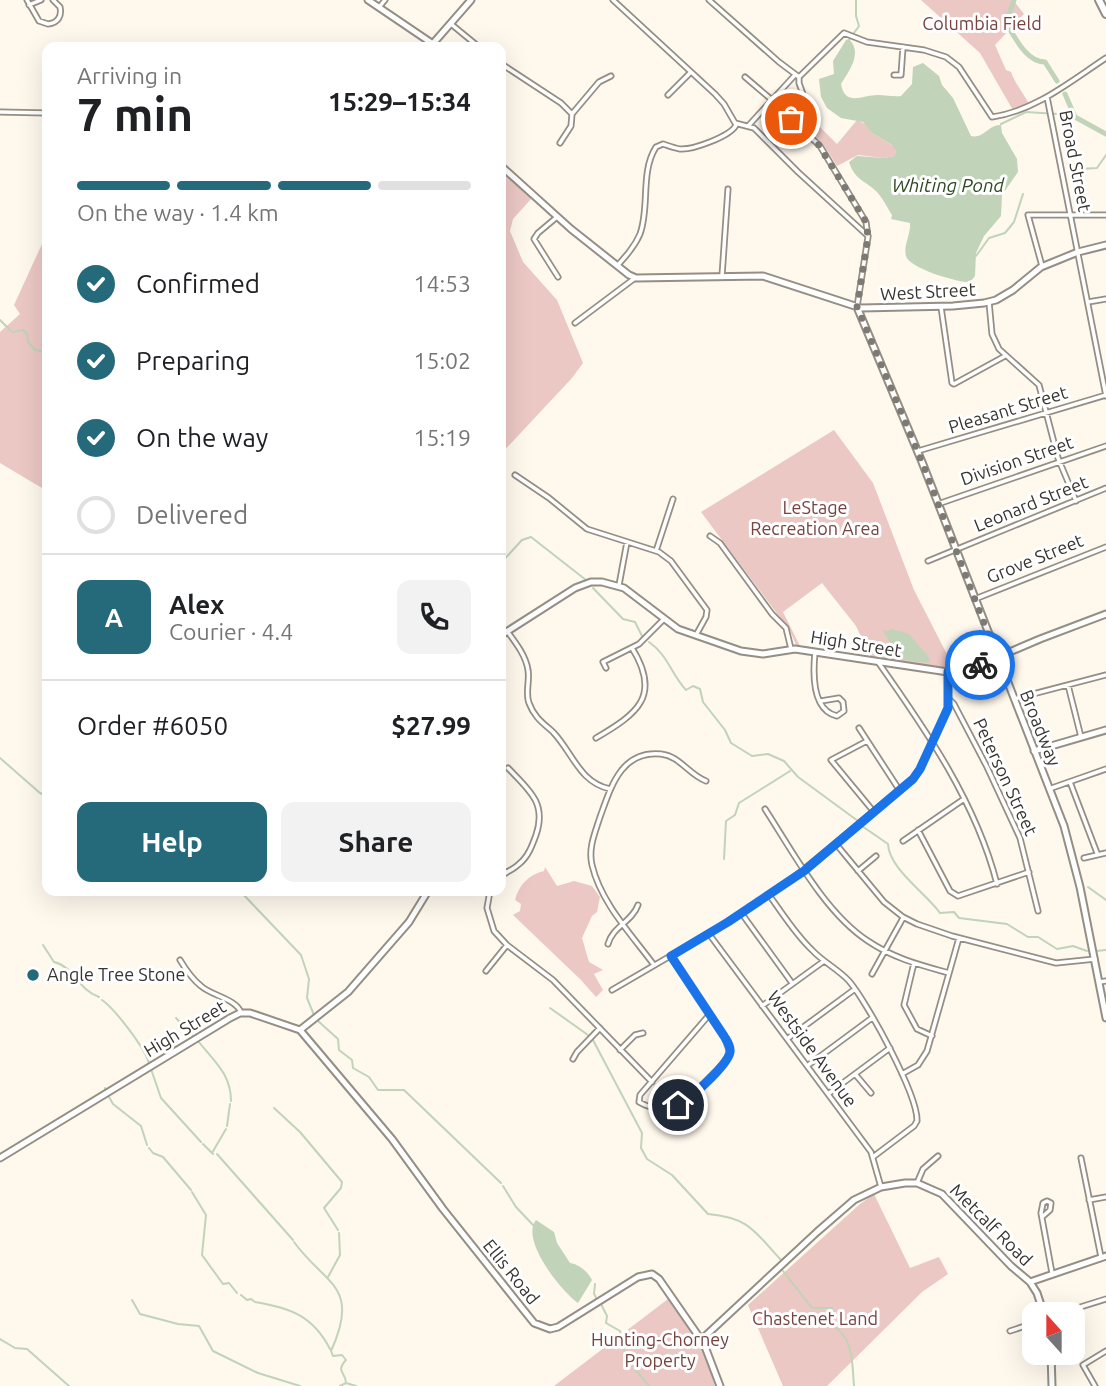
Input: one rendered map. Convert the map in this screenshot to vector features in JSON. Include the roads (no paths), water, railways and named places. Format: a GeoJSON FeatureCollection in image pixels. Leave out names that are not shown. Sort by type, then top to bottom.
{"type":"FeatureCollection","features":[{"type":"Feature","properties":{"kind":"main road"},"geometry":{"type":"LineString","coordinates":[[1099,0],[1106,14]]}},
{"type":"Feature","properties":{"kind":"street"},"geometry":{"type":"LineString","coordinates":[[41,0],[28,2],[39,21],[51,24],[58,20],[61,12],[54,0]]}},
{"type":"Feature","properties":{"kind":"street"},"geometry":{"type":"LineString","coordinates":[[368,0],[380,6],[426,42]]}},
{"type":"Feature","properties":{"kind":"street"},"geometry":{"type":"LineString","coordinates":[[380,6],[385,0]]}},
{"type":"Feature","properties":{"kind":"street"},"geometry":{"type":"LineString","coordinates":[[435,42],[471,0]]}},
{"type":"Feature","properties":{"kind":"street"},"geometry":{"type":"LineString","coordinates":[[612,0],[724,104],[736,125]]}},
{"type":"Feature","properties":{"kind":"street"},"geometry":{"type":"LineString","coordinates":[[709,0],[797,76],[804,96]]}},
{"type":"Feature","properties":{"kind":"street"},"geometry":{"type":"LineString","coordinates":[[451,24],[473,42]]}},
{"type":"Feature","properties":{"kind":"street"},"geometry":{"type":"LineString","coordinates":[[746,126],[844,33],[867,42],[932,52],[954,62],[992,117],[1047,97],[1106,58]]}},
{"type":"Feature","properties":{"kind":"street"},"geometry":{"type":"LineString","coordinates":[[894,75],[901,75],[903,47]]}},
{"type":"Feature","properties":{"kind":"street"},"geometry":{"type":"LineString","coordinates":[[506,67],[561,103],[572,114]]}},
{"type":"Feature","properties":{"kind":"street"},"geometry":{"type":"LineString","coordinates":[[668,95],[691,72]]}},
{"type":"Feature","properties":{"kind":"street"},"geometry":{"type":"LineString","coordinates":[[560,143],[571,126],[572,114],[599,82],[611,76]]}},
{"type":"Feature","properties":{"kind":"street"},"geometry":{"type":"LineString","coordinates":[[745,77],[772,100]]}},
{"type":"Feature","properties":{"kind":"street","name":"Broad Street"},"geometry":{"type":"LineString","coordinates":[[1047,97],[1106,396]]}},
{"type":"Feature","properties":{"kind":"street"},"geometry":{"type":"LineString","coordinates":[[0,111],[42,113]]}},
{"type":"Feature","properties":{"kind":"street"},"geometry":{"type":"LineString","coordinates":[[791,119],[824,151],[866,222],[868,236],[857,307]]}},
{"type":"Feature","properties":{"kind":"street"},"geometry":{"type":"LineString","coordinates":[[736,125],[754,128],[798,173],[868,236]]}},
{"type":"Feature","properties":{"kind":"street"},"geometry":{"type":"LineString","coordinates":[[617,266],[640,234],[650,160],[654,149],[660,144],[690,148],[732,131],[736,125]]}},
{"type":"Feature","properties":{"kind":"street"},"geometry":{"type":"LineString","coordinates":[[506,170],[557,217],[617,266],[636,278],[575,323]]}},
{"type":"Feature","properties":{"kind":"street"},"geometry":{"type":"LineString","coordinates":[[722,276],[728,189]]}},
{"type":"Feature","properties":{"kind":"street"},"geometry":{"type":"LineString","coordinates":[[1041,266],[1028,215],[1106,215]]}},
{"type":"Feature","properties":{"kind":"street"},"geometry":{"type":"LineString","coordinates":[[557,217],[534,239],[558,276]]}},
{"type":"Feature","properties":{"kind":"street","name":"West Street"},"geometry":{"type":"LineString","coordinates":[[636,278],[768,276],[857,307],[941,307],[989,302],[1013,290],[1041,266],[1078,252],[1106,246]]}},
{"type":"Feature","properties":{"kind":"street"},"geometry":{"type":"LineString","coordinates":[[1088,302],[1106,299]]}},
{"type":"Feature","properties":{"kind":"street"},"geometry":{"type":"LineString","coordinates":[[989,302],[993,337],[1005,356],[1038,383],[1059,461],[1076,501]]}},
{"type":"Feature","properties":{"kind":"street","name":"Broadway"},"geometry":{"type":"LineString","coordinates":[[857,307],[918,452],[1073,856],[1102,981],[1106,1018]]}},
{"type":"Feature","properties":{"kind":"street"},"geometry":{"type":"LineString","coordinates":[[941,307],[952,383],[1005,356]]}},
{"type":"Feature","properties":{"kind":"street","name":"Pleasant Street"},"geometry":{"type":"LineString","coordinates":[[918,452],[1106,396]]}},
{"type":"Feature","properties":{"kind":"street","name":"Division Street"},"geometry":{"type":"LineString","coordinates":[[938,504],[1106,446]]}},
{"type":"Feature","properties":{"kind":"street"},"geometry":{"type":"LineString","coordinates":[[515,475],[546,495],[584,528],[656,551],[669,558],[705,606],[706,617],[695,637]]}},
{"type":"Feature","properties":{"kind":"street","name":"Leonard Street"},"geometry":{"type":"LineString","coordinates":[[928,561],[1106,488]]}},
{"type":"Feature","properties":{"kind":"street"},"geometry":{"type":"LineString","coordinates":[[656,551],[673,499]]}},
{"type":"Feature","properties":{"kind":"street"},"geometry":{"type":"LineString","coordinates":[[710,536],[718,540],[775,618],[786,628],[791,649]]}},
{"type":"Feature","properties":{"kind":"street"},"geometry":{"type":"LineString","coordinates":[[610,789],[595,783],[579,770],[554,733],[532,711],[527,697],[528,670],[525,660],[507,631],[580,586],[602,582],[618,585],[627,542]]}},
{"type":"Feature","properties":{"kind":"street","name":"Grove Street"},"geometry":{"type":"LineString","coordinates":[[975,598],[1106,547]]}},
{"type":"Feature","properties":{"kind":"street","name":"High Street"},"geometry":{"type":"LineString","coordinates":[[618,585],[663,620],[695,637],[752,653],[791,649],[948,672],[972,668],[1106,614]]}},
{"type":"Feature","properties":{"kind":"street"},"geometry":{"type":"LineString","coordinates":[[606,668],[603,662],[646,639],[663,620]]}},
{"type":"Feature","properties":{"kind":"street"},"geometry":{"type":"LineString","coordinates":[[596,738],[630,716],[643,699],[645,674],[632,648]]}},
{"type":"Feature","properties":{"kind":"street"},"geometry":{"type":"LineString","coordinates":[[815,652],[814,685],[821,701],[833,716],[844,711],[843,702],[839,698],[821,701]]}},
{"type":"Feature","properties":{"kind":"street"},"geometry":{"type":"LineString","coordinates":[[878,661],[933,743],[964,799],[982,838],[997,884]]}},
{"type":"Feature","properties":{"kind":"street"},"geometry":{"type":"LineString","coordinates":[[612,990],[709,933],[804,871],[917,775],[948,708],[948,672]]}},
{"type":"Feature","properties":{"kind":"street"},"geometry":{"type":"LineString","coordinates":[[1014,699],[1106,675]]}},
{"type":"Feature","properties":{"kind":"street"},"geometry":{"type":"LineString","coordinates":[[1068,685],[1081,737]]}},
{"type":"Feature","properties":{"kind":"street","name":"Peterson Street"},"geometry":{"type":"LineString","coordinates":[[949,699],[975,743],[1020,838],[1038,911]]}},
{"type":"Feature","properties":{"kind":"street"},"geometry":{"type":"LineString","coordinates":[[859,729],[900,790]]}},
{"type":"Feature","properties":{"kind":"street"},"geometry":{"type":"LineString","coordinates":[[1034,751],[1106,730]]}},
{"type":"Feature","properties":{"kind":"street"},"geometry":{"type":"LineString","coordinates":[[867,741],[831,760],[874,812]]}},
{"type":"Feature","properties":{"kind":"street"},"geometry":{"type":"LineString","coordinates":[[654,965],[606,900],[591,857],[591,846],[610,789],[619,771],[639,756],[663,754],[675,759],[696,777],[706,781]]}},
{"type":"Feature","properties":{"kind":"street"},"geometry":{"type":"LineString","coordinates":[[506,872],[522,862],[533,845],[540,812],[530,792],[508,768]]}},
{"type":"Feature","properties":{"kind":"street"},"geometry":{"type":"LineString","coordinates":[[1049,789],[1106,769]]}},
{"type":"Feature","properties":{"kind":"street"},"geometry":{"type":"LineString","coordinates":[[1070,782],[1097,853]]}},
{"type":"Feature","properties":{"kind":"street"},"geometry":{"type":"LineString","coordinates":[[903,841],[964,799]]}},
{"type":"Feature","properties":{"kind":"street"},"geometry":{"type":"LineString","coordinates":[[765,809],[804,871],[856,932],[884,950],[914,963],[949,973]]}},
{"type":"Feature","properties":{"kind":"street"},"geometry":{"type":"LineString","coordinates":[[918,830],[950,891],[958,896],[1029,872]]}},
{"type":"Feature","properties":{"kind":"street"},"geometry":{"type":"LineString","coordinates":[[836,844],[884,902],[903,917],[958,938],[1056,963],[1095,959]]}},
{"type":"Feature","properties":{"kind":"street"},"geometry":{"type":"LineString","coordinates":[[1084,858],[1106,853]]}},
{"type":"Feature","properties":{"kind":"street"},"geometry":{"type":"LineString","coordinates":[[858,871],[876,856]]}},
{"type":"Feature","properties":{"kind":"street"},"geometry":{"type":"LineString","coordinates":[[769,895],[807,945],[838,970],[855,989],[902,1074],[918,1115],[917,1121],[873,1157]]}},
{"type":"Feature","properties":{"kind":"street"},"geometry":{"type":"LineString","coordinates":[[300,1030],[348,992],[409,922],[425,896]]}},
{"type":"Feature","properties":{"kind":"street"},"geometry":{"type":"LineString","coordinates":[[489,896],[489,920],[494,931],[507,945],[553,980],[652,1082]]}},
{"type":"Feature","properties":{"kind":"street"},"geometry":{"type":"LineString","coordinates":[[608,944],[611,933],[634,916],[638,905]]}},
{"type":"Feature","properties":{"kind":"street"},"geometry":{"type":"LineString","coordinates":[[741,913],[792,983]]}},
{"type":"Feature","properties":{"kind":"street"},"geometry":{"type":"LineString","coordinates":[[872,974],[903,917]]}},
{"type":"Feature","properties":{"kind":"street","name":"Westside Avenue"},"geometry":{"type":"LineString","coordinates":[[709,933],[873,1157],[881,1187]]}},
{"type":"Feature","properties":{"kind":"street"},"geometry":{"type":"LineString","coordinates":[[902,1074],[921,1062],[932,1036],[958,938]]}},
{"type":"Feature","properties":{"kind":"street"},"geometry":{"type":"LineString","coordinates":[[486,971],[507,945]]}},
{"type":"Feature","properties":{"kind":"street"},"geometry":{"type":"LineString","coordinates":[[671,956],[729,1046],[730,1053],[681,1104],[660,1109],[639,1102],[640,1095],[709,1015]]}},
{"type":"Feature","properties":{"kind":"street"},"geometry":{"type":"LineString","coordinates":[[180,960],[192,978],[203,988],[237,1005],[241,1013]]}},
{"type":"Feature","properties":{"kind":"street"},"geometry":{"type":"LineString","coordinates":[[762,1006],[824,961]]}},
{"type":"Feature","properties":{"kind":"street"},"geometry":{"type":"LineString","coordinates":[[914,963],[904,1005],[917,1029],[932,1036]]}},
{"type":"Feature","properties":{"kind":"street"},"geometry":{"type":"LineString","coordinates":[[787,1039],[855,989]]}},
{"type":"Feature","properties":{"kind":"street","name":"High Street"},"geometry":{"type":"LineString","coordinates":[[0,1158],[241,1013],[250,1013],[300,1030]]}},
{"type":"Feature","properties":{"kind":"street"},"geometry":{"type":"LineString","coordinates":[[807,1066],[872,1018]]}},
{"type":"Feature","properties":{"kind":"street"},"geometry":{"type":"LineString","coordinates":[[573,1059],[600,1028]]}},
{"type":"Feature","properties":{"kind":"street","name":"Ellis Road"},"geometry":{"type":"LineString","coordinates":[[300,1030],[392,1139],[443,1209],[534,1323],[550,1329],[558,1327],[629,1282],[649,1273],[659,1279],[701,1340],[712,1360],[720,1386]]}},
{"type":"Feature","properties":{"kind":"street"},"geometry":{"type":"LineString","coordinates":[[620,1050],[635,1035],[643,1033]]}},
{"type":"Feature","properties":{"kind":"street"},"geometry":{"type":"LineString","coordinates":[[828,1094],[890,1048]]}},
{"type":"Feature","properties":{"kind":"street"},"geometry":{"type":"LineString","coordinates":[[855,1074],[871,1093]]}},
{"type":"Feature","properties":{"kind":"street"},"geometry":{"type":"LineString","coordinates":[[701,1340],[836,1214],[859,1196],[881,1187],[917,1183],[923,1169],[937,1156]]}},
{"type":"Feature","properties":{"kind":"street"},"geometry":{"type":"LineString","coordinates":[[1081,1158],[1103,1256]]}},
{"type":"Feature","properties":{"kind":"street","name":"Metcalf Road"},"geometry":{"type":"LineString","coordinates":[[917,1183],[942,1194],[1008,1264],[1030,1282],[1103,1256]]}},
{"type":"Feature","properties":{"kind":"street"},"geometry":{"type":"LineString","coordinates":[[1089,1200],[1106,1196]]}},
{"type":"Feature","properties":{"kind":"street"},"geometry":{"type":"LineString","coordinates":[[1042,1217],[1052,1273]]}},
{"type":"Feature","properties":{"kind":"street"},"geometry":{"type":"LineString","coordinates":[[1030,1282],[1040,1302]]}},
{"type":"Feature","properties":{"kind":"street"},"geometry":{"type":"LineString","coordinates":[[1085,1306],[1106,1299]]}},
{"type":"Feature","properties":{"kind":"street"},"geometry":{"type":"LineString","coordinates":[[1010,1331],[1022,1327]]}},
{"type":"Feature","properties":{"kind":"street"},"geometry":{"type":"LineString","coordinates":[[1095,1386],[1083,1365],[1106,1351]]}},
{"type":"Feature","properties":{"kind":"street"},"geometry":{"type":"LineString","coordinates":[[1051,1365],[1052,1386]]}},
{"type":"Feature","properties":{"kind":"water","name":"Whiting Pond"},"geometry":{"type":"Polygon","coordinates":[[[849,39],[853,44],[855,56],[841,84],[843,91],[850,98],[901,96],[912,84],[913,67],[923,63],[939,76],[971,136],[1001,125],[1002,133],[1017,159],[1018,172],[1002,195],[1001,216],[984,236],[976,253],[975,276],[970,282],[935,274],[909,261],[905,252],[910,223],[891,219],[892,215],[880,196],[851,168],[849,162],[857,156],[884,158],[894,156],[896,151],[892,145],[872,133],[863,122],[841,118],[827,108],[821,97],[819,79],[834,74],[833,61],[849,39]]]}},
{"type":"Feature","properties":{"kind":"water"},"geometry":{"type":"Polygon","coordinates":[[[892,629],[909,634],[928,656],[928,663],[899,659],[883,630],[892,629]]]}},
{"type":"Feature","properties":{"kind":"water"},"geometry":{"type":"Polygon","coordinates":[[[536,1220],[554,1232],[557,1243],[570,1263],[583,1269],[592,1280],[578,1303],[553,1277],[538,1252],[533,1240],[536,1220]]]}},
{"type":"Feature","properties":{"kind":"waterway"},"geometry":{"type":"LineString","coordinates":[[849,40],[859,26],[856,0]]}},
{"type":"Feature","properties":{"kind":"waterway"},"geometry":{"type":"LineString","coordinates":[[1014,0],[1006,23],[1022,48],[1032,58],[1045,62],[1057,81]]}},
{"type":"Feature","properties":{"kind":"waterway"},"geometry":{"type":"LineString","coordinates":[[1065,94],[1075,117],[1106,134]]}},
{"type":"Feature","properties":{"kind":"waterway"},"geometry":{"type":"LineString","coordinates":[[1001,124],[1026,112],[1073,115]]}},
{"type":"Feature","properties":{"kind":"waterway"},"geometry":{"type":"LineString","coordinates":[[1079,169],[1097,168],[1106,155]]}},
{"type":"Feature","properties":{"kind":"waterway"},"geometry":{"type":"LineString","coordinates":[[976,256],[989,238],[1005,233],[1014,222],[1023,194]]}},
{"type":"Feature","properties":{"kind":"waterway"},"geometry":{"type":"LineString","coordinates":[[0,320],[12,332],[23,330],[35,350],[42,351]]}},
{"type":"Feature","properties":{"kind":"waterway"},"geometry":{"type":"LineString","coordinates":[[506,557],[522,540],[531,537],[586,580]]}},
{"type":"Feature","properties":{"kind":"waterway"},"geometry":{"type":"LineString","coordinates":[[593,588],[623,619],[635,622],[642,636]]}},
{"type":"Feature","properties":{"kind":"waterway"},"geometry":{"type":"LineString","coordinates":[[649,642],[661,653],[686,690],[693,686],[700,689],[703,702],[725,730],[731,743],[752,756],[768,754],[784,761],[798,777],[858,821]]}},
{"type":"Feature","properties":{"kind":"waterway"},"geometry":{"type":"LineString","coordinates":[[0,758],[42,794]]}},
{"type":"Feature","properties":{"kind":"waterway"},"geometry":{"type":"LineString","coordinates":[[724,859],[726,821],[735,815],[739,803],[790,771]]}},
{"type":"Feature","properties":{"kind":"waterway"},"geometry":{"type":"LineString","coordinates":[[862,826],[888,844],[901,872],[940,913],[954,912],[959,918],[1007,924],[1028,937],[1038,937],[1057,949],[1073,946],[1087,951]]}},
{"type":"Feature","properties":{"kind":"waterway"},"geometry":{"type":"LineString","coordinates":[[1088,887],[1106,900]]}},
{"type":"Feature","properties":{"kind":"waterway"},"geometry":{"type":"LineString","coordinates":[[245,896],[301,955],[309,979],[307,998],[314,1015]]}},
{"type":"Feature","properties":{"kind":"waterway"},"geometry":{"type":"LineString","coordinates":[[43,945],[54,962],[67,968],[85,988],[99,997]]}},
{"type":"Feature","properties":{"kind":"waterway"},"geometry":{"type":"LineString","coordinates":[[1096,951],[1106,950]]}},
{"type":"Feature","properties":{"kind":"waterway"},"geometry":{"type":"LineString","coordinates":[[102,1000],[128,1029],[149,1063]]}},
{"type":"Feature","properties":{"kind":"waterway"},"geometry":{"type":"LineString","coordinates":[[550,1008],[588,1035]]}},
{"type":"Feature","properties":{"kind":"waterway"},"geometry":{"type":"LineString","coordinates":[[176,1018],[192,1035]]}},
{"type":"Feature","properties":{"kind":"waterway"},"geometry":{"type":"LineString","coordinates":[[318,1021],[338,1039],[339,1050],[352,1060],[353,1068],[369,1077],[378,1090],[404,1090],[501,1183]]}},
{"type":"Feature","properties":{"kind":"waterway"},"geometry":{"type":"LineString","coordinates":[[593,1040],[642,1133],[641,1148],[647,1159],[672,1175],[708,1214],[733,1219],[750,1228],[781,1260]]}},
{"type":"Feature","properties":{"kind":"waterway"},"geometry":{"type":"LineString","coordinates":[[198,1041],[225,1075],[231,1101]]}},
{"type":"Feature","properties":{"kind":"waterway"},"geometry":{"type":"LineString","coordinates":[[151,1069],[161,1098],[201,1142]]}},
{"type":"Feature","properties":{"kind":"waterway"},"geometry":{"type":"LineString","coordinates":[[108,1095],[113,1104],[141,1126],[147,1145]]}},
{"type":"Feature","properties":{"kind":"waterway"},"geometry":{"type":"LineString","coordinates":[[227,1126],[230,1104]]}},
{"type":"Feature","properties":{"kind":"waterway"},"geometry":{"type":"LineString","coordinates":[[274,1108],[300,1132],[342,1182],[341,1188],[324,1208],[338,1230]]}},
{"type":"Feature","properties":{"kind":"waterway"},"geometry":{"type":"LineString","coordinates":[[212,1153],[226,1129]]}},
{"type":"Feature","properties":{"kind":"waterway"},"geometry":{"type":"LineString","coordinates":[[203,1144],[213,1154]]}},
{"type":"Feature","properties":{"kind":"waterway"},"geometry":{"type":"LineString","coordinates":[[149,1148],[163,1157],[191,1190]]}},
{"type":"Feature","properties":{"kind":"waterway"},"geometry":{"type":"LineString","coordinates":[[217,1154],[293,1240]]}},
{"type":"Feature","properties":{"kind":"waterway"},"geometry":{"type":"LineString","coordinates":[[503,1186],[516,1207],[534,1226]]}},
{"type":"Feature","properties":{"kind":"waterway"},"geometry":{"type":"LineString","coordinates":[[192,1192],[206,1215],[202,1255],[223,1284],[229,1283],[237,1293]]}},
{"type":"Feature","properties":{"kind":"waterway"},"geometry":{"type":"LineString","coordinates":[[328,1277],[340,1255],[339,1233]]}},
{"type":"Feature","properties":{"kind":"waterway"},"geometry":{"type":"LineString","coordinates":[[294,1242],[327,1278],[341,1299],[339,1329],[331,1351],[333,1356],[342,1355],[346,1360],[341,1367],[346,1383]]}},
{"type":"Feature","properties":{"kind":"waterway"},"geometry":{"type":"LineString","coordinates":[[783,1271],[812,1308],[832,1308],[833,1326],[845,1337],[851,1352],[854,1386]]}},
{"type":"Feature","properties":{"kind":"waterway"},"geometry":{"type":"LineString","coordinates":[[595,1284],[594,1294],[597,1299]]}},
{"type":"Feature","properties":{"kind":"waterway"},"geometry":{"type":"LineString","coordinates":[[241,1295],[247,1300],[280,1307],[300,1315],[316,1329],[330,1349]]}},
{"type":"Feature","properties":{"kind":"waterway"},"geometry":{"type":"LineString","coordinates":[[132,1300],[140,1314],[178,1324],[199,1326],[213,1351],[258,1373],[300,1386]]}},
{"type":"Feature","properties":{"kind":"waterway"},"geometry":{"type":"LineString","coordinates":[[601,1304],[607,1316],[606,1323],[620,1331],[626,1358],[649,1386]]}},
{"type":"Feature","properties":{"kind":"waterway"},"geometry":{"type":"LineString","coordinates":[[0,1339],[15,1348],[27,1349],[69,1386]]}},
{"type":"Feature","properties":{"kind":"waterway"},"geometry":{"type":"LineString","coordinates":[[340,1386],[346,1383],[356,1386]]}},
{"type":"Feature","properties":{"kind":"place","name":"Angle Tree Stone"},"geometry":{"type":"Point","coordinates":[33,975]}},
{"type":"Feature","properties":{"kind":"park label","name":"Columbia Field"},"geometry":{"type":"Point","coordinates":[982,24]}},
{"type":"Feature","properties":{"kind":"park label","name":"LeStage Recreation Area"},"geometry":{"type":"Point","coordinates":[815,518]}},
{"type":"Feature","properties":{"kind":"park label","name":"Chastenet Land"},"geometry":{"type":"Point","coordinates":[815,1319]}},
{"type":"Feature","properties":{"kind":"park label","name":"Hunting-Chorney Property"},"geometry":{"type":"Point","coordinates":[660,1350]}}]}
